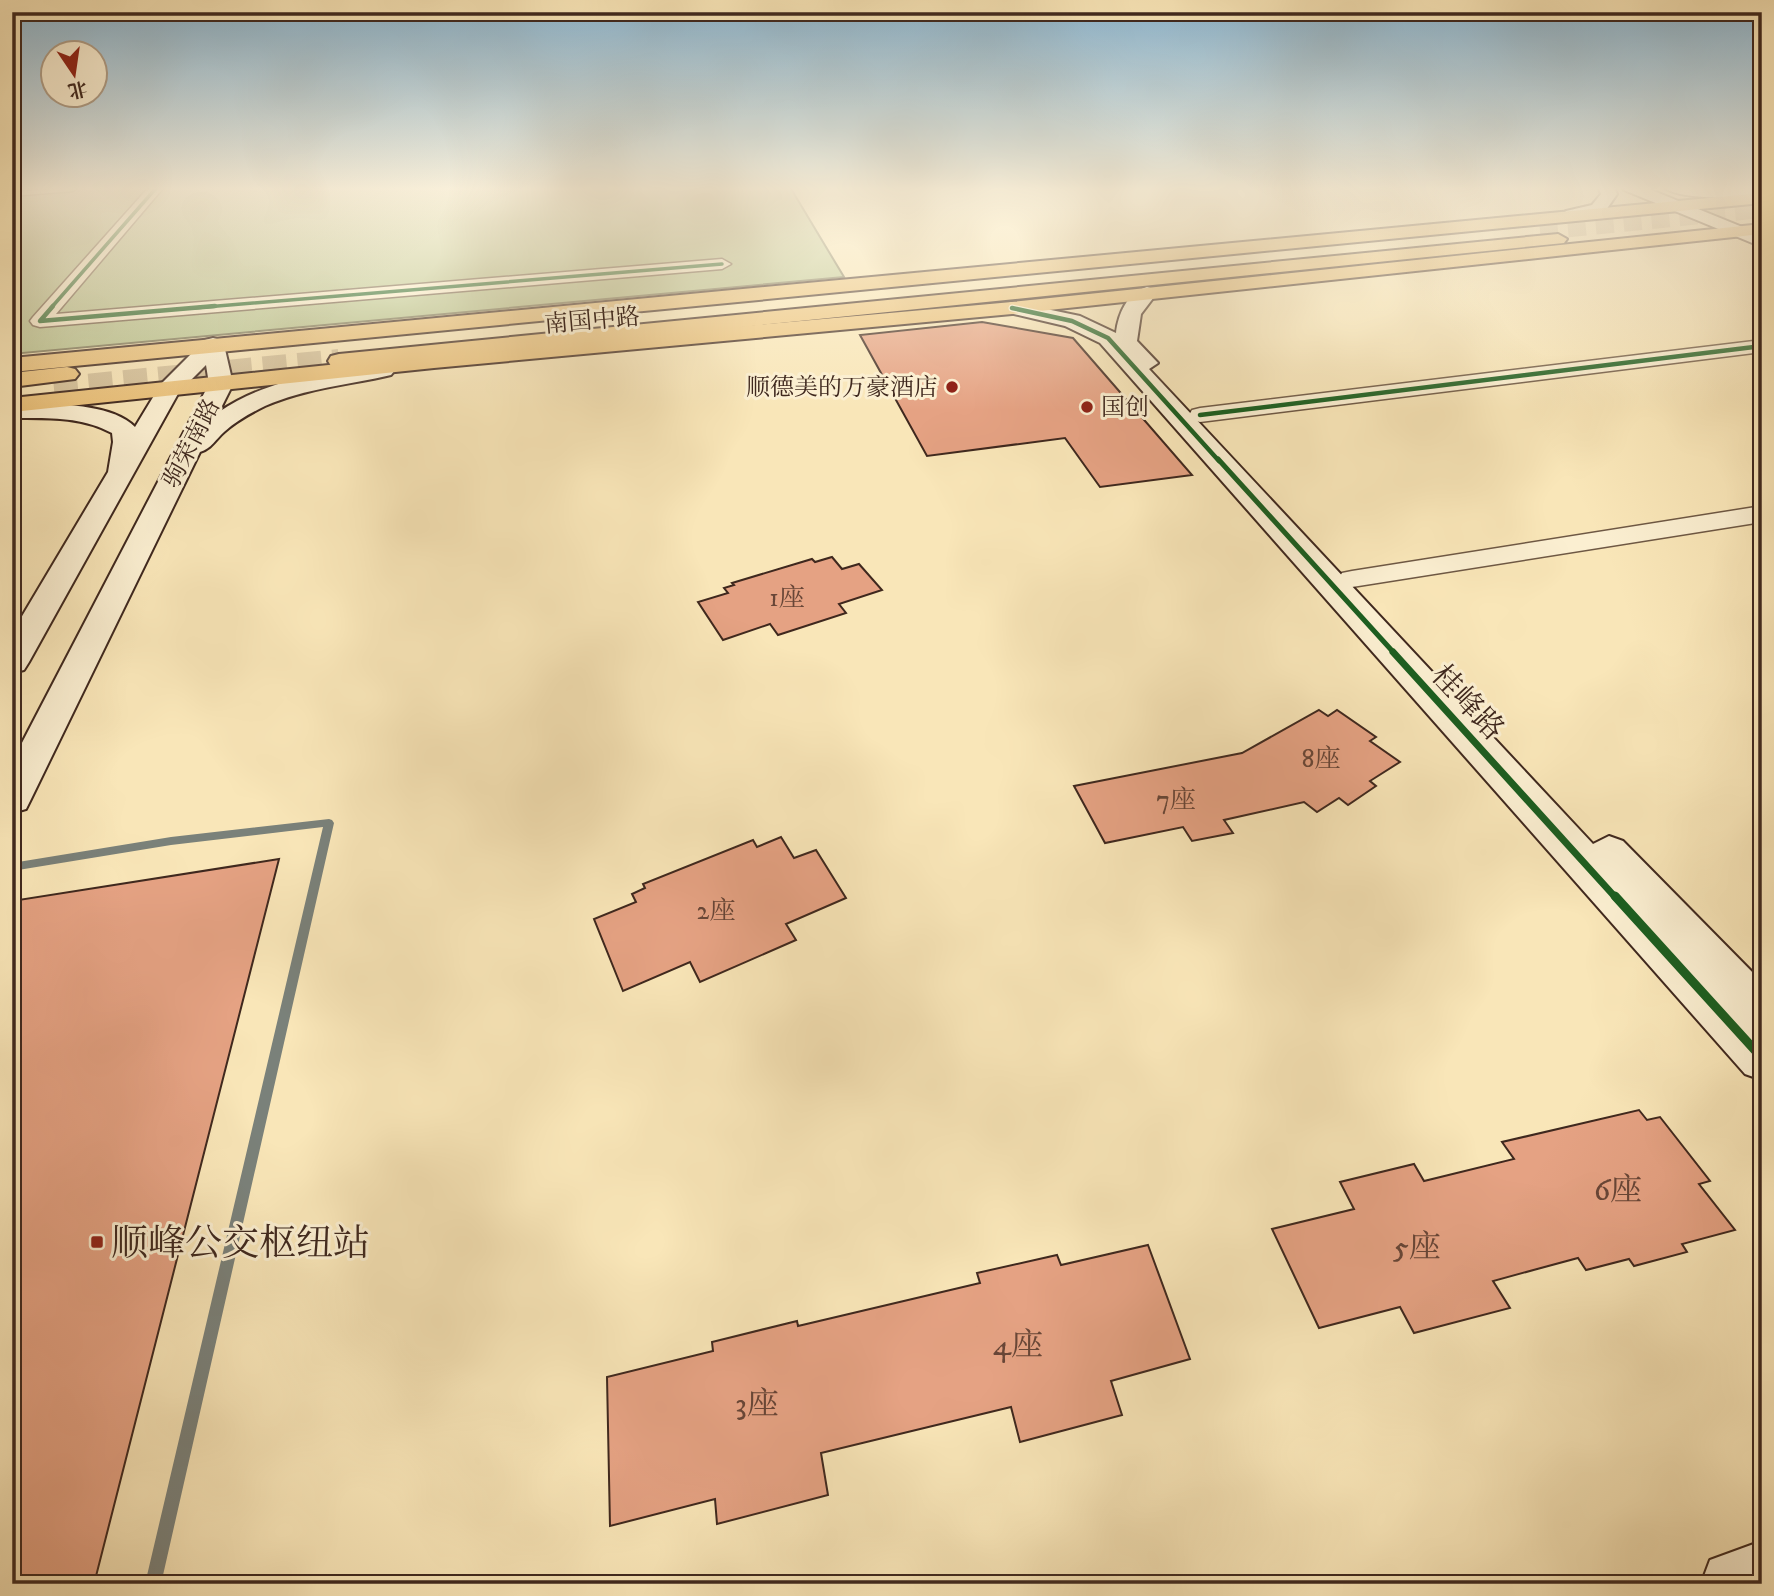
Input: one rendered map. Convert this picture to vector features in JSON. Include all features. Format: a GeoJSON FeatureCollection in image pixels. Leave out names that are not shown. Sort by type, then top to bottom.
{"type":"FeatureCollection","features":[{"type":"Feature","properties":{"kind":"main road","name":"南国中路"},"geometry":{"type":"LineString","coordinates":[[340,346],[1097,261]]}},
{"type":"Feature","properties":{"kind":"main road"},"geometry":{"type":"LineString","coordinates":[[943,288],[1113,261]]}},
{"type":"Feature","properties":{"kind":"main road","name":"南国中路"},"geometry":{"type":"LineString","coordinates":[[340,346],[1246,261]]}},
{"type":"Feature","properties":{"kind":"main road","name":"南国中路"},"geometry":{"type":"LineString","coordinates":[[12,365],[65,374],[213,345],[340,346],[1261,261]]}},
{"type":"Feature","properties":{"kind":"main road","name":"南国中路"},"geometry":{"type":"LineString","coordinates":[[14,403],[1012,308],[1438,261]]}},
{"type":"Feature","properties":{"kind":"main road"},"geometry":{"type":"LineString","coordinates":[[340,346],[310,345],[299,359],[308,368],[369,368]]}},
{"type":"Feature","properties":{"kind":"main road"},"geometry":{"type":"LineString","coordinates":[[12,380],[115,369],[107,380],[69,395],[14,403]]}},
{"type":"Feature","properties":{"kind":"main road"},"geometry":{"type":"LineString","coordinates":[[14,403],[65,374]]}},
{"type":"Feature","properties":{"kind":"street"},"geometry":{"type":"LineString","coordinates":[[88,261],[33,321],[722,264]]}},
{"type":"Feature","properties":{"kind":"street","name":"桂峰路"},"geometry":{"type":"LineString","coordinates":[[1147,293],[1134,304],[1128,316],[1126,342],[1200,415],[1762,1013]]}},
{"type":"Feature","properties":{"kind":"street"},"geometry":{"type":"LineString","coordinates":[[213,345],[235,306]]}},
{"type":"Feature","properties":{"kind":"street"},"geometry":{"type":"LineString","coordinates":[[1012,308],[1072,321],[1108,338],[1762,1058]]}},
{"type":"Feature","properties":{"kind":"street","name":"驹荣南路"},"geometry":{"type":"LineString","coordinates":[[12,799],[221,384],[213,345]]}},
{"type":"Feature","properties":{"kind":"street","name":"驹荣南路"},"geometry":{"type":"LineString","coordinates":[[12,662],[169,389],[213,345]]}},
{"type":"Feature","properties":{"kind":"street"},"geometry":{"type":"LineString","coordinates":[[1200,415],[1762,346]]}},
{"type":"Feature","properties":{"kind":"street"},"geometry":{"type":"LineString","coordinates":[[178,469],[214,427],[234,413],[269,397],[320,381],[434,361]]}},
{"type":"Feature","properties":{"kind":"street"},"geometry":{"type":"LineString","coordinates":[[14,403],[113,422],[124,429],[126,442],[120,474]]}},
{"type":"Feature","properties":{"kind":"street"},"geometry":{"type":"LineString","coordinates":[[1352,579],[1762,514]]}},
{"type":"Feature","properties":{"kind":"street"},"geometry":{"type":"LineString","coordinates":[[1734,1584],[1762,1574]]}},
{"type":"Feature","properties":{"kind":"green space"},"geometry":{"type":"Polygon","coordinates":[[[12,261],[835,261],[844,277],[12,354],[12,261]]]}},
{"type":"Feature","properties":{"kind":"building"},"geometry":{"type":"Polygon","coordinates":[[[982,322],[1073,338],[1192,475],[1100,487],[1065,438],[927,456],[860,335],[982,322]]]}},
{"type":"Feature","properties":{"kind":"building"},"geometry":{"type":"Polygon","coordinates":[[[832,557],[842,569],[859,564],[882,590],[839,604],[846,613],[778,635],[770,624],[723,640],[698,602],[728,593],[724,588],[734,585],[732,583],[812,559],[815,562],[832,557]]]}},
{"type":"Feature","properties":{"kind":"building"},"geometry":{"type":"Polygon","coordinates":[[[1319,710],[1328,716],[1337,710],[1376,737],[1370,741],[1400,762],[1370,781],[1376,786],[1348,805],[1339,798],[1317,812],[1304,802],[1224,820],[1233,833],[1192,841],[1183,827],[1105,843],[1074,786],[1242,753],[1319,710]]]}},
{"type":"Feature","properties":{"kind":"building"},"geometry":{"type":"Polygon","coordinates":[[[781,837],[794,858],[816,850],[846,898],[786,924],[796,940],[700,982],[690,962],[623,991],[594,919],[636,902],[632,894],[645,888],[643,884],[753,840],[757,847],[781,837]]]}},
{"type":"Feature","properties":{"kind":"building","name":"顺峰公交枢纽站"},"geometry":{"type":"Polygon","coordinates":[[[279,859],[94,1584],[12,1584],[12,901],[279,859]]]}},
{"type":"Feature","properties":{"kind":"building"},"geometry":{"type":"Polygon","coordinates":[[[1639,1110],[1647,1120],[1660,1117],[1710,1181],[1699,1184],[1735,1230],[1682,1244],[1687,1252],[1634,1266],[1629,1259],[1586,1270],[1578,1258],[1493,1281],[1510,1308],[1414,1333],[1400,1307],[1319,1328],[1272,1229],[1354,1209],[1340,1182],[1414,1164],[1424,1181],[1514,1159],[1502,1142],[1639,1110]]]}},
{"type":"Feature","properties":{"kind":"building"},"geometry":{"type":"Polygon","coordinates":[[[1148,1245],[1190,1359],[1111,1381],[1122,1415],[1020,1442],[1011,1407],[821,1453],[828,1495],[717,1524],[715,1499],[610,1526],[607,1377],[713,1351],[712,1342],[797,1321],[798,1326],[980,1283],[977,1273],[1057,1255],[1061,1265],[1148,1245]]]}},
{"type":"Feature","properties":{"kind":"waterway"},"geometry":{"type":"LineString","coordinates":[[12,867],[171,841],[329,823],[153,1584]]}},
{"type":"Feature","properties":{"kind":"tunnel"},"geometry":{"type":"LineString","coordinates":[[54,389],[339,361]]}},
{"type":"Feature","properties":{"kind":"cycle path"},"geometry":{"type":"LineString","coordinates":[[92,261],[40,321],[722,264]]}},
{"type":"Feature","properties":{"kind":"cycle path"},"geometry":{"type":"LineString","coordinates":[[1012,308],[1072,321],[1108,338],[1762,1058]]}},
{"type":"Feature","properties":{"kind":"cycle path"},"geometry":{"type":"LineString","coordinates":[[1200,415],[1762,346]]}},
{"type":"Feature","properties":{"kind":"place","name":"顺德美的万豪酒店"},"geometry":{"type":"Point","coordinates":[952,387]}},
{"type":"Feature","properties":{"kind":"place","name":"国创"},"geometry":{"type":"Point","coordinates":[1087,407]}},
{"type":"Feature","properties":{"kind":"place","name":"顺峰公交枢纽站"},"geometry":{"type":"Point","coordinates":[97,1242]}}]}
